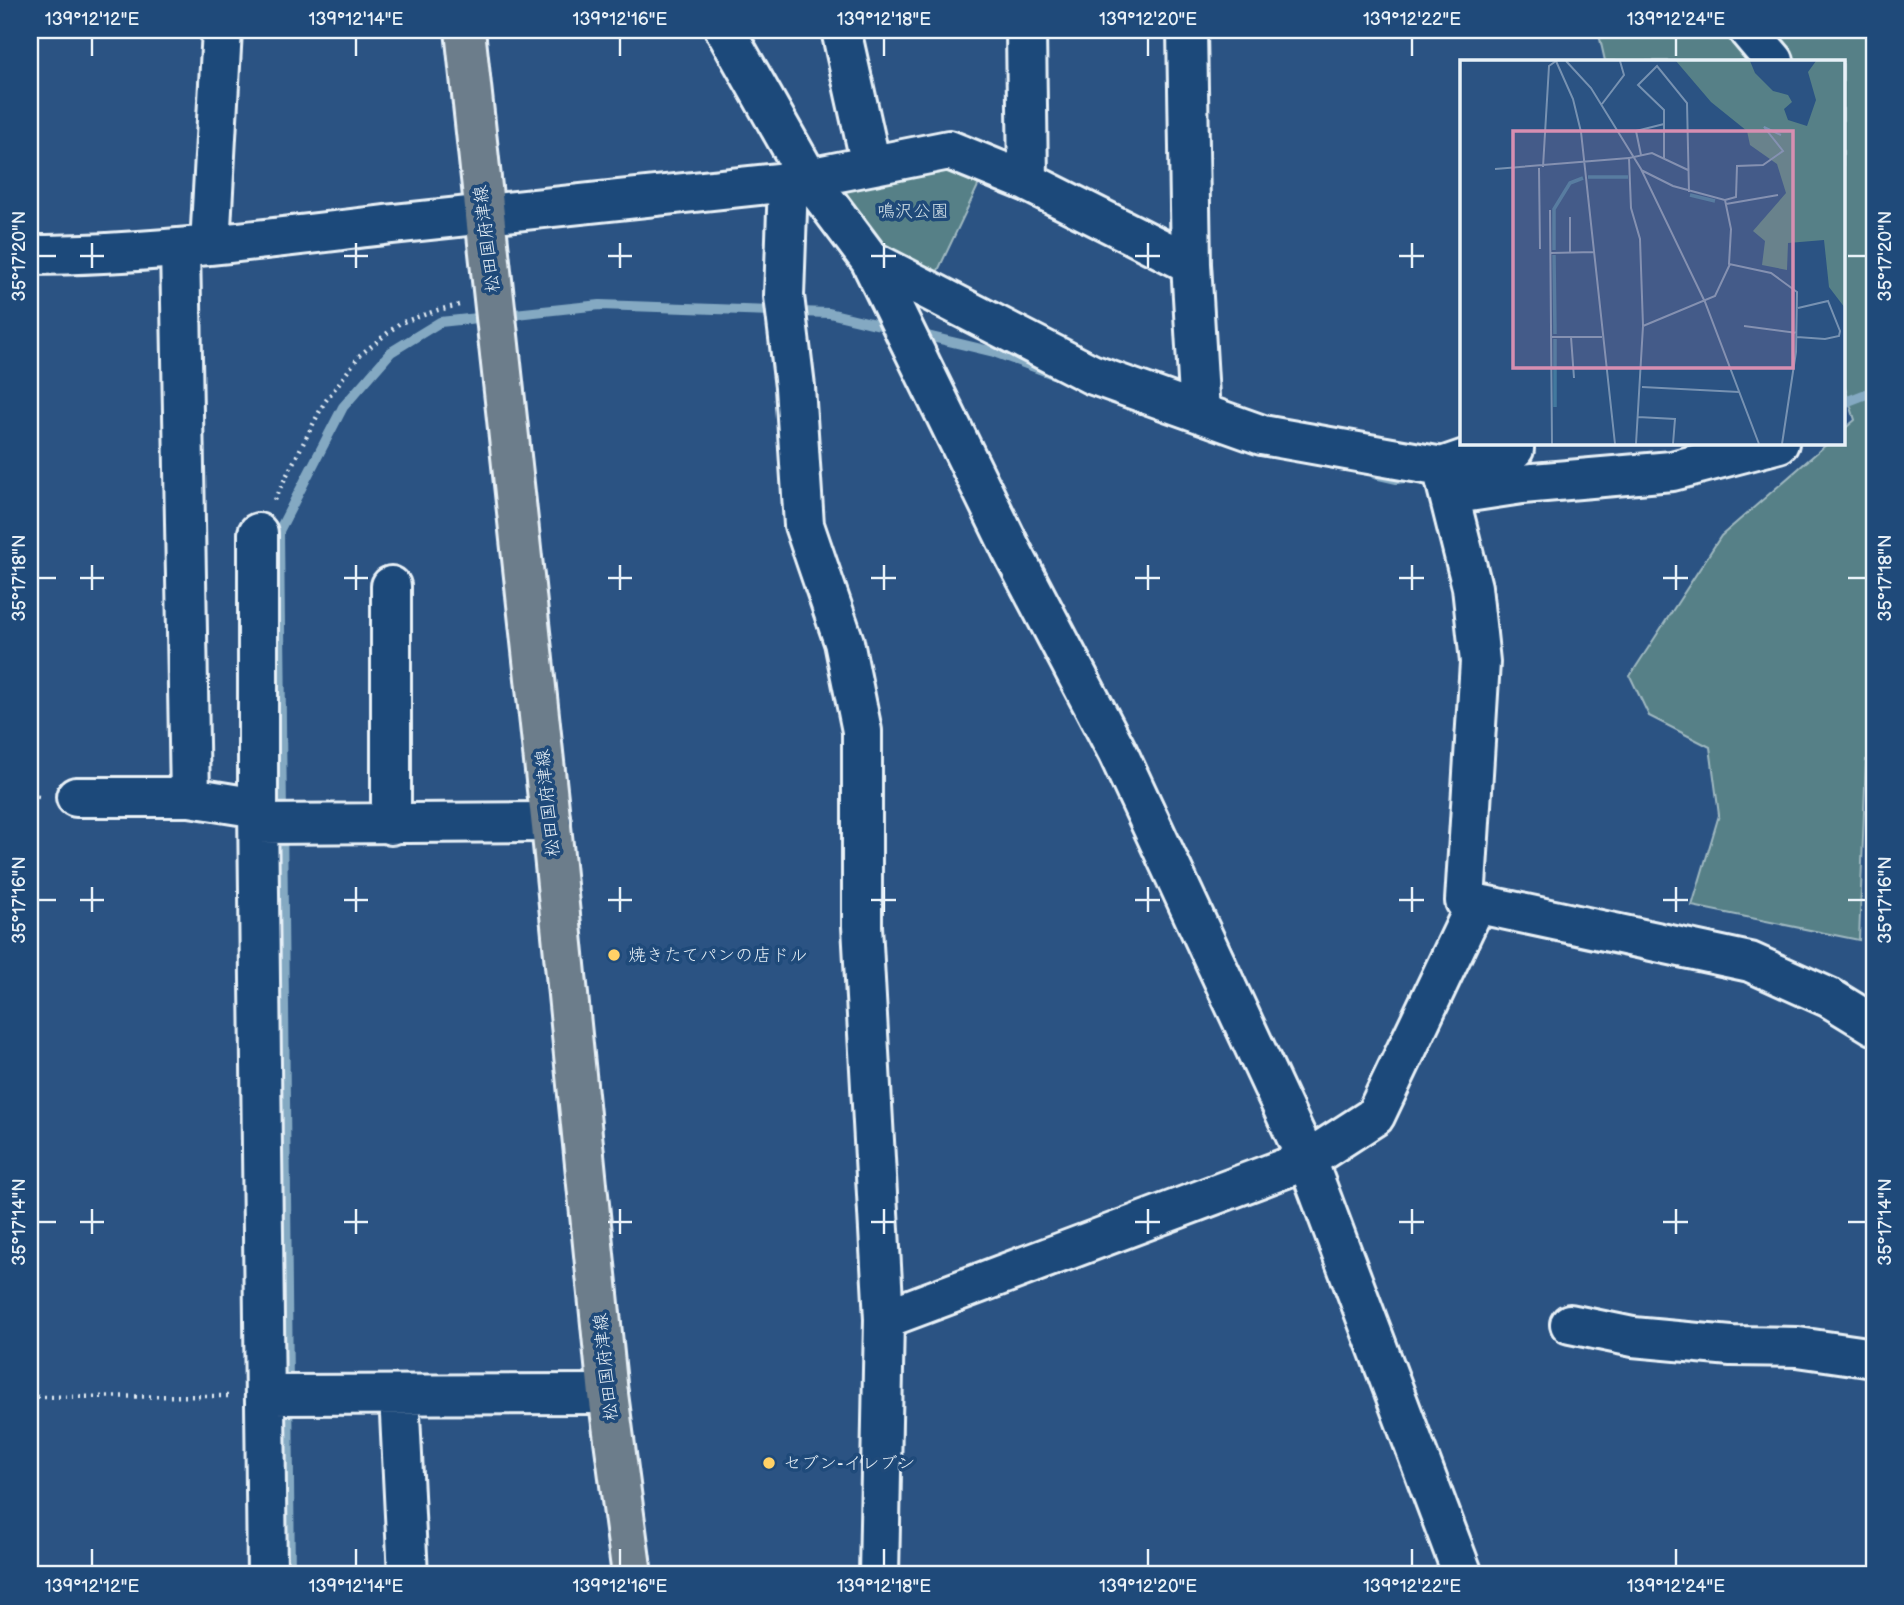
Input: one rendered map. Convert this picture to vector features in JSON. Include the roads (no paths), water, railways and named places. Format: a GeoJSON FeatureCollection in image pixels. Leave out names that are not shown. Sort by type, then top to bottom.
{"type":"FeatureCollection","features":[{"type":"Feature","properties":{"kind":"main road","name":"松田国府津線"},"geometry":{"type":"LineString","coordinates":[[465,30],[551,822],[608,1394],[632,1575]]}},
{"type":"Feature","properties":{"kind":"street"},"geometry":{"type":"LineString","coordinates":[[190,797],[195,247],[222,30]]}},
{"type":"Feature","properties":{"kind":"street"},"geometry":{"type":"LineString","coordinates":[[725,30],[798,179],[870,260],[1013,553],[1118,753],[1307,1160],[1463,1575]]}},
{"type":"Feature","properties":{"kind":"street"},"geometry":{"type":"LineString","coordinates":[[841,30],[871,165]]}},
{"type":"Feature","properties":{"kind":"street"},"geometry":{"type":"LineString","coordinates":[[1026,30],[1028,182]]}},
{"type":"Feature","properties":{"kind":"street"},"geometry":{"type":"LineString","coordinates":[[1186,30],[1191,264],[1200,413]]}},
{"type":"Feature","properties":{"kind":"street"},"geometry":{"type":"LineString","coordinates":[[1748,30],[1773,60]]}},
{"type":"Feature","properties":{"kind":"street"},"geometry":{"type":"LineString","coordinates":[[30,255],[90,255],[195,247],[798,179],[949,150],[1028,182],[1191,264]]}},
{"type":"Feature","properties":{"kind":"street"},"geometry":{"type":"LineString","coordinates":[[798,179],[784,296],[795,387],[804,525],[844,642],[862,732],[862,926],[884,1319],[879,1575]]}},
{"type":"Feature","properties":{"kind":"street"},"geometry":{"type":"LineString","coordinates":[[870,260],[1091,374],[1262,435],[1445,481],[1522,484],[1672,471],[1775,444]]}},
{"type":"Feature","properties":{"kind":"street"},"geometry":{"type":"LineString","coordinates":[[1445,481],[1474,456],[1514,449],[1514,444]]}},
{"type":"Feature","properties":{"kind":"street"},"geometry":{"type":"LineString","coordinates":[[1445,481],[1472,587],[1480,662],[1465,901],[1750,962],[1830,998],[1874,1025]]}},
{"type":"Feature","properties":{"kind":"street"},"geometry":{"type":"LineString","coordinates":[[258,533],[258,816],[267,1395],[267,1575]]}},
{"type":"Feature","properties":{"kind":"street"},"geometry":{"type":"LineString","coordinates":[[391,586],[391,825]]}},
{"type":"Feature","properties":{"kind":"street"},"geometry":{"type":"LineString","coordinates":[[76,797],[190,797],[258,816],[391,825],[551,822]]}},
{"type":"Feature","properties":{"kind":"street"},"geometry":{"type":"LineString","coordinates":[[884,1319],[1307,1160],[1375,1116],[1476,904]]}},
{"type":"Feature","properties":{"kind":"street"},"geometry":{"type":"LineString","coordinates":[[1570,1324],[1633,1337],[1731,1346],[1798,1347],[1874,1359]]}},
{"type":"Feature","properties":{"kind":"street"},"geometry":{"type":"LineString","coordinates":[[267,1395],[608,1394]]}},
{"type":"Feature","properties":{"kind":"street"},"geometry":{"type":"LineString","coordinates":[[399,1395],[408,1575]]}},
{"type":"Feature","properties":{"kind":"waterway"},"geometry":{"type":"LineString","coordinates":[[290,1575],[279,531],[343,407],[391,352],[440,322],[600,305],[829,313],[892,328]]}},
{"type":"Feature","properties":{"kind":"waterway"},"geometry":{"type":"LineString","coordinates":[[915,333],[994,352],[1053,374]]}},
{"type":"Feature","properties":{"kind":"waterway"},"geometry":{"type":"LineString","coordinates":[[1844,403],[1874,391]]}},
{"type":"Feature","properties":{"kind":"waterway"},"geometry":{"type":"LineString","coordinates":[[1375,474],[1397,479],[1411,477]]}},
{"type":"Feature","properties":{"kind":"place","name":"焼きたてパンの店ドル"},"geometry":{"type":"Point","coordinates":[614,955]}},
{"type":"Feature","properties":{"kind":"place","name":"セブン-イレブン"},"geometry":{"type":"Point","coordinates":[769,1463]}},
{"type":"Feature","properties":{"kind":"park label","name":"鳴沢公園"},"geometry":{"type":"Point","coordinates":[913,211]}}]}
